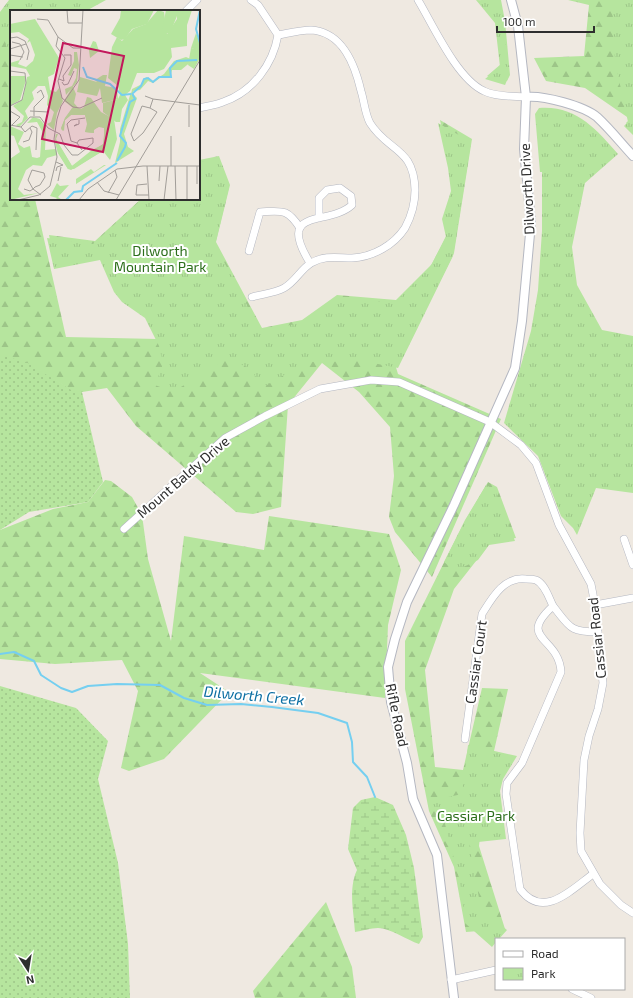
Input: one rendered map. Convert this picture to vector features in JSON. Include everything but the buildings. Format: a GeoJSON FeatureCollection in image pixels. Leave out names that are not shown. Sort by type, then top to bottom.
{"type":"FeatureCollection","features":[{"type":"Feature","properties":{"kind":"street"},"geometry":{"type":"LineString","coordinates":[[187,10],[197,0]]}},
{"type":"Feature","properties":{"kind":"street"},"geometry":{"type":"LineString","coordinates":[[200,108],[224,102],[255,82],[276,48],[278,34],[258,6],[251,0]]}},
{"type":"Feature","properties":{"kind":"street"},"geometry":{"type":"LineString","coordinates":[[418,0],[459,70],[470,82],[484,91],[496,94],[526,97],[535,96],[567,103],[595,116],[633,156]]}},
{"type":"Feature","properties":{"kind":"street","name":"Dilworth Drive"},"geometry":{"type":"LineString","coordinates":[[490,422],[515,368],[522,321],[531,223],[524,149],[526,97],[518,26],[511,0]]}},
{"type":"Feature","properties":{"kind":"street"},"geometry":{"type":"LineString","coordinates":[[252,297],[284,288],[310,263],[328,256],[353,258],[375,253],[390,245],[405,228],[412,212],[415,194],[414,174],[410,163],[369,122],[357,72],[350,56],[339,43],[326,34],[312,30],[278,34]]}},
{"type":"Feature","properties":{"kind":"street"},"geometry":{"type":"LineString","coordinates":[[300,228],[306,221],[319,218],[344,212],[352,205],[351,196],[340,188],[327,190],[319,198],[319,218]]}},
{"type":"Feature","properties":{"kind":"street"},"geometry":{"type":"LineString","coordinates":[[250,251],[260,212],[280,211],[291,216],[300,228],[300,240],[303,252],[310,263]]}},
{"type":"Feature","properties":{"kind":"street","name":"Mount Baldy Drive"},"geometry":{"type":"LineString","coordinates":[[124,529],[225,438],[265,416],[320,389],[371,380],[399,382],[490,422]]}},
{"type":"Feature","properties":{"kind":"street","name":"Cassiar Road"},"geometry":{"type":"LineString","coordinates":[[490,422],[522,445],[536,463],[559,525],[591,584],[595,605],[602,683],[598,709],[589,736],[584,760],[580,833],[581,851],[593,874],[621,905],[633,913]]}},
{"type":"Feature","properties":{"kind":"street","name":"Rifle Road"},"geometry":{"type":"LineString","coordinates":[[454,998],[437,855],[413,799],[407,762],[391,702],[388,667],[394,639],[407,602],[454,505],[490,422]]}},
{"type":"Feature","properties":{"kind":"street"},"geometry":{"type":"LineString","coordinates":[[624,539],[633,565]]}},
{"type":"Feature","properties":{"kind":"street","name":"Cassiar Court"},"geometry":{"type":"LineString","coordinates":[[465,739],[482,614],[503,584],[522,578],[536,580],[544,588],[554,606],[570,628],[581,632],[598,632]]}},
{"type":"Feature","properties":{"kind":"street"},"geometry":{"type":"LineString","coordinates":[[595,605],[633,598]]}},
{"type":"Feature","properties":{"kind":"street"},"geometry":{"type":"LineString","coordinates":[[554,606],[541,618],[537,626],[540,634],[554,650],[561,662],[561,672],[522,763],[506,783],[506,794],[520,889],[526,898],[549,902],[559,898],[593,874]]}},
{"type":"Feature","properties":{"kind":"street"},"geometry":{"type":"LineString","coordinates":[[451,980],[495,970]]}},
{"type":"Feature","properties":{"kind":"street"},"geometry":{"type":"LineString","coordinates":[[574,990],[591,998]]}},
{"type":"Feature","properties":{"kind":"green space"},"geometry":{"type":"Polygon","coordinates":[[[9,0],[102,0],[10,10],[10,200],[35,200],[66,337],[158,339],[151,322],[102,257],[55,266],[49,235],[95,241],[140,200],[200,200],[200,160],[219,156],[230,185],[216,242],[262,328],[302,320],[337,295],[396,300],[432,264],[447,234],[452,188],[450,165],[440,120],[472,139],[454,253],[399,364],[395,364],[398,374],[501,419],[432,577],[395,532],[389,517],[394,476],[390,427],[359,392],[322,363],[288,405],[281,507],[253,514],[236,512],[136,426],[107,388],[76,393],[26,362],[0,355],[0,12],[9,0]]]}},
{"type":"Feature","properties":{"kind":"green space"},"geometry":{"type":"Polygon","coordinates":[[[10,0],[106,0],[88,10],[10,10],[10,64],[0,13],[10,0]]]}},
{"type":"Feature","properties":{"kind":"green space"},"geometry":{"type":"Polygon","coordinates":[[[476,0],[499,1],[504,23],[508,78],[505,85],[485,79],[500,67],[495,23],[476,0]]]}},
{"type":"Feature","properties":{"kind":"green space"},"geometry":{"type":"Polygon","coordinates":[[[480,0],[501,0],[505,21],[510,75],[507,81],[495,80],[487,76],[501,64],[497,20],[480,0]]]}},
{"type":"Feature","properties":{"kind":"green space"},"geometry":{"type":"Polygon","coordinates":[[[568,0],[633,0],[633,131],[626,123],[630,119],[585,88],[546,81],[534,58],[584,56],[589,5],[568,0]]]}},
{"type":"Feature","properties":{"kind":"green space"},"geometry":{"type":"Polygon","coordinates":[[[612,0],[633,0],[633,135],[624,126],[628,122],[615,61],[612,0]]]}},
{"type":"Feature","properties":{"kind":"green space"},"geometry":{"type":"Polygon","coordinates":[[[539,108],[564,110],[584,120],[602,136],[618,154],[585,183],[572,247],[577,285],[602,330],[633,336],[633,493],[596,488],[577,535],[573,528],[561,516],[538,456],[504,423],[531,331],[538,290],[542,231],[542,172],[540,172],[535,114],[539,108]]]}},
{"type":"Feature","properties":{"kind":"green space","name":"Dilworth Mountain Park"},"geometry":{"type":"Polygon","coordinates":[[[438,123],[471,142],[453,256],[398,368],[363,361],[306,362],[262,388],[251,369],[227,358],[173,392],[155,385],[163,364],[159,346],[145,318],[122,302],[114,292],[100,260],[54,269],[47,238],[93,244],[141,200],[200,200],[200,162],[218,159],[229,187],[215,245],[261,331],[300,323],[335,298],[394,303],[430,267],[446,237],[442,219],[451,191],[448,168],[438,123]]]}},
{"type":"Feature","properties":{"kind":"green space"},"geometry":{"type":"Polygon","coordinates":[[[0,354],[26,361],[72,390],[82,392],[103,482],[88,502],[29,512],[0,530],[0,354]]]}},
{"type":"Feature","properties":{"kind":"green space"},"geometry":{"type":"Polygon","coordinates":[[[105,480],[111,481],[132,497],[142,515],[148,559],[171,641],[184,536],[264,550],[269,516],[389,534],[401,570],[388,625],[385,698],[200,673],[229,692],[164,759],[129,771],[121,768],[138,691],[122,660],[55,664],[0,659],[0,530],[53,509],[88,502],[105,480]]]}},
{"type":"Feature","properties":{"kind":"green space"},"geometry":{"type":"Polygon","coordinates":[[[488,482],[497,487],[516,538],[491,542],[454,589],[425,670],[435,767],[463,770],[482,688],[508,689],[485,791],[479,846],[505,929],[466,932],[454,867],[429,811],[405,689],[405,641],[465,520],[488,482]]]}},
{"type":"Feature","properties":{"kind":"green space"},"geometry":{"type":"Polygon","coordinates":[[[486,485],[495,490],[515,541],[489,545],[478,560],[455,571],[444,562],[486,485]]]}},
{"type":"Feature","properties":{"kind":"green space"},"geometry":{"type":"Polygon","coordinates":[[[0,686],[76,708],[108,741],[98,779],[118,863],[128,944],[130,998],[0,998],[0,686]]]}},
{"type":"Feature","properties":{"kind":"green space","name":"Cassiar Park"},"geometry":{"type":"Polygon","coordinates":[[[468,745],[517,756],[503,779],[500,791],[506,839],[469,843],[481,909],[507,930],[500,938],[495,938],[495,943],[492,947],[466,924],[460,882],[444,820],[430,801],[462,794],[468,745]]]}},
{"type":"Feature","properties":{"kind":"green space"},"geometry":{"type":"Polygon","coordinates":[[[375,797],[393,805],[406,835],[414,868],[423,937],[419,944],[393,932],[378,928],[355,932],[352,893],[354,877],[357,870],[348,849],[353,808],[361,800],[375,797]]]}},
{"type":"Feature","properties":{"kind":"green space"},"geometry":{"type":"Polygon","coordinates":[[[326,902],[352,967],[356,998],[255,998],[253,991],[326,902]]]}},
{"type":"Feature","properties":{"kind":"waterway","name":"Dilworth Creek"},"geometry":{"type":"LineString","coordinates":[[0,654],[14,652],[34,661],[41,675],[61,688],[72,692],[88,686],[117,684],[160,685],[184,698],[207,705],[241,704],[272,707],[318,713],[347,723],[352,742],[353,762],[367,777],[375,797]]}}]}
